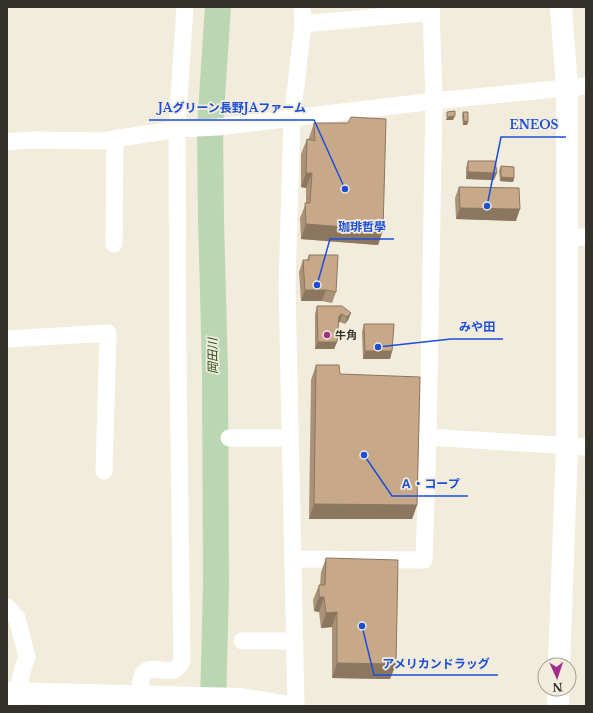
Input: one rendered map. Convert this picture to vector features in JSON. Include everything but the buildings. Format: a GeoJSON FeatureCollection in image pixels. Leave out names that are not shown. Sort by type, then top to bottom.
{"type":"FeatureCollection","features":[{"type":"Feature","properties":{"kind":"street"},"geometry":{"type":"LineString","coordinates":[[140,701],[142,675],[146,671],[154,669],[174,670],[182,661],[178,370],[180,129],[185,7]]}},
{"type":"Feature","properties":{"kind":"street"},"geometry":{"type":"LineString","coordinates":[[296,706],[287,286],[292,119],[303,24],[302,7]]}},
{"type":"Feature","properties":{"kind":"street"},"geometry":{"type":"LineString","coordinates":[[560,7],[576,87],[577,238],[576,447],[560,657]]}},
{"type":"Feature","properties":{"kind":"street"},"geometry":{"type":"LineString","coordinates":[[293,559],[424,560],[428,436],[434,101],[432,9],[303,24]]}},
{"type":"Feature","properties":{"kind":"street"},"geometry":{"type":"LineString","coordinates":[[7,142],[32,140],[102,141],[180,129],[218,127],[434,101],[576,87]]}},
{"type":"Feature","properties":{"kind":"street"},"geometry":{"type":"LineString","coordinates":[[114,244],[115,139]]}},
{"type":"Feature","properties":{"kind":"street"},"geometry":{"type":"LineString","coordinates":[[7,339],[108,333],[104,471]]}},
{"type":"Feature","properties":{"kind":"street"},"geometry":{"type":"LineString","coordinates":[[428,436],[576,447]]}},
{"type":"Feature","properties":{"kind":"street"},"geometry":{"type":"LineString","coordinates":[[229,438],[290,438]]}},
{"type":"Feature","properties":{"kind":"street"},"geometry":{"type":"LineString","coordinates":[[7,607],[17,618],[27,657],[13,698],[140,701],[187,698],[240,699],[284,706]]}},
{"type":"Feature","properties":{"kind":"street"},"geometry":{"type":"LineString","coordinates":[[242,641],[295,641]]}},
{"type":"Feature","properties":{"kind":"waterway","name":"岡田川"},"geometry":{"type":"LineString","coordinates":[[213,706],[216,584],[215,371],[210,127],[218,7]]}},
{"type":"Feature","properties":{"kind":"place","name":"JAグリーン長野JAファーム"},"geometry":{"type":"Point","coordinates":[345,189]}},
{"type":"Feature","properties":{"kind":"place","name":"ENEOS"},"geometry":{"type":"Point","coordinates":[487,206]}},
{"type":"Feature","properties":{"kind":"place","name":"珈琲哲學"},"geometry":{"type":"Point","coordinates":[317,285]}},
{"type":"Feature","properties":{"kind":"place","name":"牛角"},"geometry":{"type":"Point","coordinates":[327,335]}},
{"type":"Feature","properties":{"kind":"place","name":"みや田"},"geometry":{"type":"Point","coordinates":[378,347]}},
{"type":"Feature","properties":{"kind":"place","name":"Ａ・コープ"},"geometry":{"type":"Point","coordinates":[364,455]}},
{"type":"Feature","properties":{"kind":"place","name":"アメリカンドラッグ"},"geometry":{"type":"Point","coordinates":[362,626]}}]}
